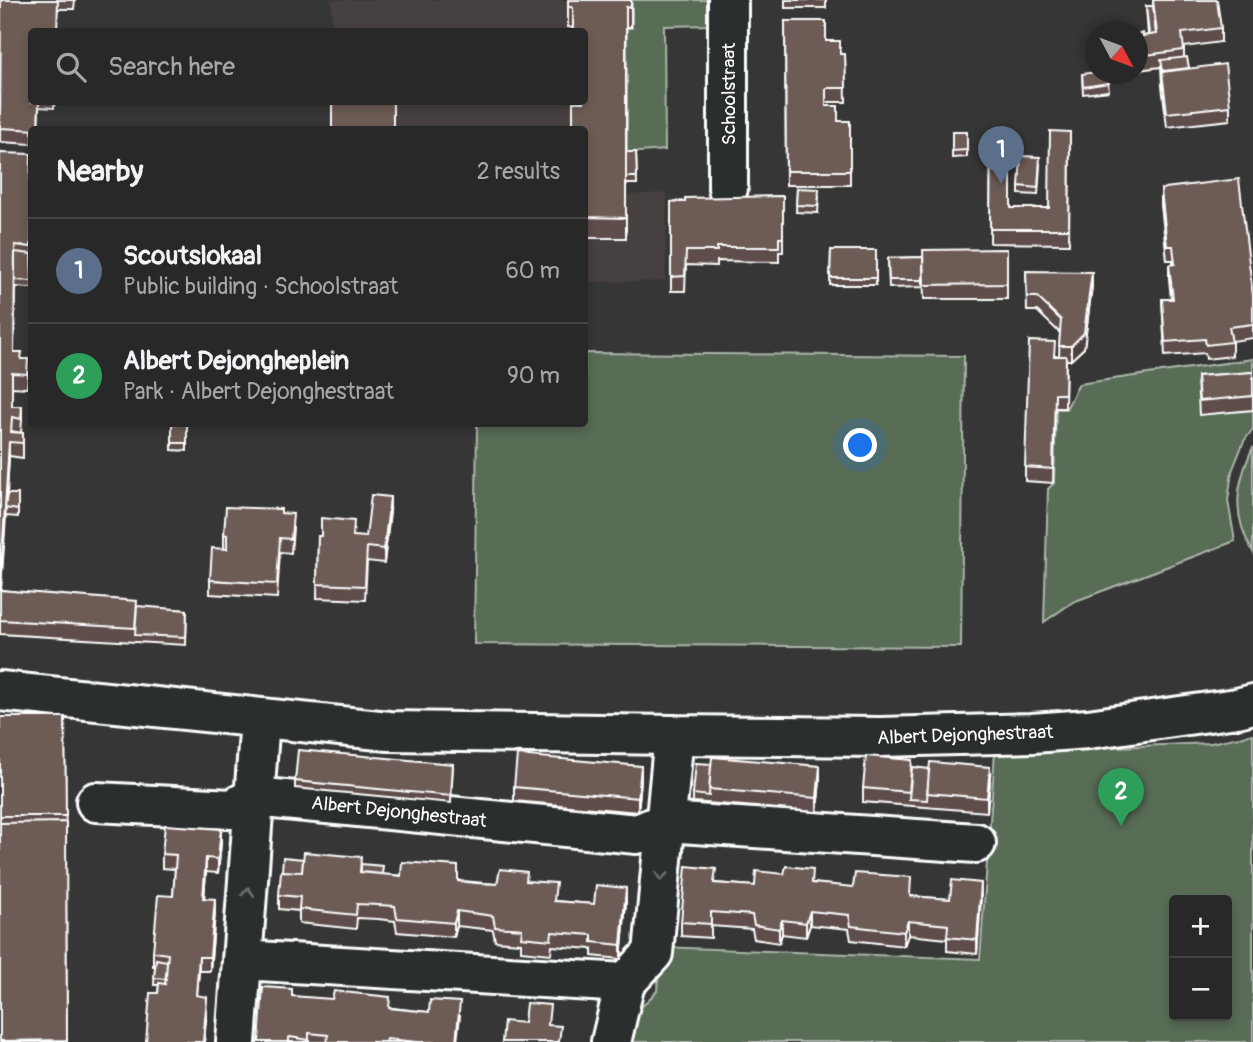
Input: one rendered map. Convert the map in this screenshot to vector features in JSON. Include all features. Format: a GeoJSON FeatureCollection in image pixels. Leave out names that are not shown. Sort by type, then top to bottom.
{"type":"FeatureCollection","features":[{"type":"Feature","properties":{"kind":"street","name":"Schoolstraat"},"geometry":{"type":"LineString","coordinates":[[728,0],[729,188]]}},
{"type":"Feature","properties":{"kind":"street","name":"Albert Dejonghestraat"},"geometry":{"type":"LineString","coordinates":[[0,691],[389,731],[674,735],[880,737],[1032,733],[1088,729],[1253,704]]}},
{"type":"Feature","properties":{"kind":"street"},"geometry":{"type":"LineString","coordinates":[[236,1042],[260,719]]}},
{"type":"Feature","properties":{"kind":"street"},"geometry":{"type":"LineString","coordinates":[[611,1042],[625,983],[653,953],[674,735]]}},
{"type":"Feature","properties":{"kind":"street","name":"Albert Dejonghestraat"},"geometry":{"type":"LineString","coordinates":[[96,802],[232,809],[254,797],[637,834],[666,822],[976,843]]}},
{"type":"Feature","properties":{"kind":"street"},"geometry":{"type":"LineString","coordinates":[[243,960],[625,983]]}},
{"type":"Feature","properties":{"kind":"shaded area"},"geometry":{"type":"Polygon","coordinates":[[[332,0],[632,0],[632,28],[627,28],[628,195],[667,193],[665,281],[588,282],[588,126],[332,126],[332,105],[588,105],[588,28],[332,28],[332,0]]]}},
{"type":"Feature","properties":{"kind":"green space"},"geometry":{"type":"Polygon","coordinates":[[[632,0],[710,0],[710,25],[664,26],[665,150],[627,153],[627,28],[632,28],[632,0]]]}},
{"type":"Feature","properties":{"kind":"green space"},"geometry":{"type":"Polygon","coordinates":[[[588,353],[964,356],[961,647],[474,644],[477,427],[588,427],[588,353]]]}},
{"type":"Feature","properties":{"kind":"green space"},"geometry":{"type":"Polygon","coordinates":[[[1253,359],[1253,429],[1244,441],[1232,471],[1228,501],[1235,541],[1073,602],[1044,622],[1048,489],[1054,483],[1056,409],[1066,409],[1079,384],[1253,359]]]}},
{"type":"Feature","properties":{"kind":"green space"},"geometry":{"type":"Polygon","coordinates":[[[1253,447],[1253,552],[1241,525],[1238,500],[1243,474],[1253,447]]]}},
{"type":"Feature","properties":{"kind":"green space"},"geometry":{"type":"Polygon","coordinates":[[[1253,734],[1253,1042],[627,1042],[630,1019],[657,991],[661,947],[980,959],[995,752],[1211,743],[1253,734]]]}},
{"type":"Feature","properties":{"kind":"building"},"geometry":{"type":"Polygon","coordinates":[[[1,0],[58,0],[57,28],[28,28],[28,105],[39,105],[38,126],[28,126],[28,129],[0,128],[1,0]]]}},
{"type":"Feature","properties":{"kind":"building"},"geometry":{"type":"Polygon","coordinates":[[[568,0],[631,0],[631,7],[626,7],[626,218],[588,217],[588,126],[573,126],[573,105],[588,105],[588,28],[573,28],[573,8],[568,6],[568,0]]]}},
{"type":"Feature","properties":{"kind":"building"},"geometry":{"type":"Polygon","coordinates":[[[1153,0],[1217,0],[1221,28],[1182,33],[1184,50],[1148,55],[1148,35],[1157,34],[1153,0]]]}},
{"type":"Feature","properties":{"kind":"building"},"geometry":{"type":"Polygon","coordinates":[[[1146,6],[1153,6],[1156,34],[1149,35],[1146,6]]]}},
{"type":"Feature","properties":{"kind":"building"},"geometry":{"type":"Polygon","coordinates":[[[785,21],[826,21],[826,41],[840,41],[840,54],[845,54],[846,88],[826,88],[826,106],[838,106],[838,121],[850,121],[850,171],[786,171],[785,21]]]}},
{"type":"Feature","properties":{"kind":"building"},"geometry":{"type":"Polygon","coordinates":[[[1187,57],[1189,68],[1163,71],[1161,60],[1187,57]]]}},
{"type":"Feature","properties":{"kind":"building"},"geometry":{"type":"Polygon","coordinates":[[[1225,64],[1230,106],[1167,113],[1162,72],[1225,64]]]}},
{"type":"Feature","properties":{"kind":"building"},"geometry":{"type":"Polygon","coordinates":[[[1082,74],[1085,74],[1085,84],[1102,84],[1083,87],[1082,74]]]}},
{"type":"Feature","properties":{"kind":"building"},"geometry":{"type":"Polygon","coordinates":[[[332,105],[393,105],[393,126],[332,126],[332,105]]]}},
{"type":"Feature","properties":{"kind":"building"},"geometry":{"type":"Polygon","coordinates":[[[991,131],[1011,131],[1011,208],[1049,208],[1050,131],[1070,132],[1069,229],[990,229],[991,131]]]}},
{"type":"Feature","properties":{"kind":"building"},"geometry":{"type":"Polygon","coordinates":[[[952,132],[967,132],[967,150],[952,151],[952,132]]]}},
{"type":"Feature","properties":{"kind":"building"},"geometry":{"type":"Polygon","coordinates":[[[626,152],[636,152],[637,177],[626,177],[626,152]]]}},
{"type":"Feature","properties":{"kind":"building"},"geometry":{"type":"Polygon","coordinates":[[[0,153],[28,154],[28,247],[15,245],[14,352],[22,352],[21,359],[28,359],[27,374],[12,373],[12,406],[22,406],[21,419],[12,417],[11,432],[23,433],[23,443],[9,442],[0,590],[0,153]]]}},
{"type":"Feature","properties":{"kind":"building"},"geometry":{"type":"Polygon","coordinates":[[[1021,156],[1040,157],[1038,188],[1019,186],[1021,156]]]}},
{"type":"Feature","properties":{"kind":"building"},"geometry":{"type":"Polygon","coordinates":[[[1239,179],[1253,296],[1253,324],[1229,327],[1232,342],[1206,345],[1205,339],[1165,342],[1162,299],[1173,299],[1169,265],[1175,264],[1173,246],[1167,246],[1161,190],[1239,179]]]}},
{"type":"Feature","properties":{"kind":"building"},"geometry":{"type":"Polygon","coordinates":[[[797,188],[819,189],[818,206],[796,205],[797,188]]]}},
{"type":"Feature","properties":{"kind":"building"},"geometry":{"type":"Polygon","coordinates":[[[783,196],[783,238],[779,238],[779,247],[717,247],[717,251],[686,251],[685,276],[671,277],[671,202],[685,202],[685,198],[783,196]]]}},
{"type":"Feature","properties":{"kind":"building"},"geometry":{"type":"Polygon","coordinates":[[[1007,249],[1007,284],[924,285],[923,250],[1007,249]]]}},
{"type":"Feature","properties":{"kind":"building"},"geometry":{"type":"Polygon","coordinates":[[[831,250],[876,250],[876,278],[830,278],[831,250]]]}},
{"type":"Feature","properties":{"kind":"building"},"geometry":{"type":"Polygon","coordinates":[[[15,252],[28,254],[28,281],[15,280],[15,252]]]}},
{"type":"Feature","properties":{"kind":"building"},"geometry":{"type":"Polygon","coordinates":[[[923,257],[923,280],[889,280],[888,258],[923,257]]]}},
{"type":"Feature","properties":{"kind":"building"},"geometry":{"type":"Polygon","coordinates":[[[1026,271],[1092,272],[1084,333],[1071,346],[1059,346],[1061,320],[1037,297],[1027,297],[1026,271]]]}},
{"type":"Feature","properties":{"kind":"building"},"geometry":{"type":"Polygon","coordinates":[[[1029,341],[1055,342],[1054,356],[1066,356],[1065,394],[1055,394],[1053,469],[1025,467],[1029,341]]]}},
{"type":"Feature","properties":{"kind":"building"},"geometry":{"type":"Polygon","coordinates":[[[1253,372],[1253,396],[1199,401],[1197,376],[1253,372]]]}},
{"type":"Feature","properties":{"kind":"building"},"geometry":{"type":"Polygon","coordinates":[[[172,427],[187,427],[187,443],[172,443],[172,427]]]}},
{"type":"Feature","properties":{"kind":"building"},"geometry":{"type":"Polygon","coordinates":[[[7,494],[18,494],[18,510],[5,508],[7,494]]]}},
{"type":"Feature","properties":{"kind":"building"},"geometry":{"type":"Polygon","coordinates":[[[371,495],[390,497],[384,549],[367,547],[365,586],[317,584],[321,518],[354,521],[353,536],[366,537],[371,495]]]}},
{"type":"Feature","properties":{"kind":"building"},"geometry":{"type":"Polygon","coordinates":[[[226,507],[281,509],[281,513],[293,514],[291,539],[280,538],[277,584],[210,580],[212,548],[227,549],[227,535],[224,534],[226,507]]]}},
{"type":"Feature","properties":{"kind":"building"},"geometry":{"type":"Polygon","coordinates":[[[0,590],[137,601],[135,628],[0,620],[0,590]]]}},
{"type":"Feature","properties":{"kind":"building"},"geometry":{"type":"Polygon","coordinates":[[[137,606],[187,610],[186,637],[135,635],[137,606]]]}},
{"type":"Feature","properties":{"kind":"building"},"geometry":{"type":"Polygon","coordinates":[[[0,717],[65,717],[66,816],[0,816],[0,717]]]}},
{"type":"Feature","properties":{"kind":"building"},"geometry":{"type":"Polygon","coordinates":[[[298,750],[453,764],[451,796],[295,781],[298,750]]]}},
{"type":"Feature","properties":{"kind":"building"},"geometry":{"type":"Polygon","coordinates":[[[517,755],[641,766],[638,798],[514,787],[517,755]]]}},
{"type":"Feature","properties":{"kind":"building"},"geometry":{"type":"Polygon","coordinates":[[[866,756],[912,760],[909,792],[863,788],[866,756]]]}},
{"type":"Feature","properties":{"kind":"building"},"geometry":{"type":"Polygon","coordinates":[[[712,757],[820,766],[817,798],[709,789],[712,757]]]}},
{"type":"Feature","properties":{"kind":"building"},"geometry":{"type":"Polygon","coordinates":[[[930,762],[990,767],[987,798],[927,793],[930,762]]]}},
{"type":"Feature","properties":{"kind":"building"},"geometry":{"type":"Polygon","coordinates":[[[696,763],[711,764],[709,796],[693,794],[696,763]]]}},
{"type":"Feature","properties":{"kind":"building"},"geometry":{"type":"Polygon","coordinates":[[[912,767],[929,769],[927,800],[909,799],[912,767]]]}},
{"type":"Feature","properties":{"kind":"building"},"geometry":{"type":"Polygon","coordinates":[[[66,822],[67,1040],[0,1041],[0,823],[66,822]]]}},
{"type":"Feature","properties":{"kind":"building"},"geometry":{"type":"Polygon","coordinates":[[[165,825],[221,829],[218,859],[206,858],[203,898],[215,899],[210,957],[199,957],[196,995],[207,997],[203,1042],[146,1042],[150,993],[158,993],[159,983],[165,984],[168,954],[153,952],[158,895],[173,896],[176,855],[162,854],[165,825]]]}},
{"type":"Feature","properties":{"kind":"building"},"geometry":{"type":"Polygon","coordinates":[[[304,852],[361,857],[360,872],[401,876],[402,862],[458,866],[458,881],[476,883],[497,884],[500,869],[527,872],[526,881],[556,883],[554,901],[594,904],[596,885],[626,888],[621,945],[592,942],[592,935],[552,932],[551,940],[521,937],[522,929],[495,927],[493,916],[457,911],[454,923],[397,918],[395,906],[357,904],[356,915],[299,909],[300,897],[279,895],[281,871],[302,872],[304,852]]]}},
{"type":"Feature","properties":{"kind":"building"},"geometry":{"type":"Polygon","coordinates":[[[283,857],[303,859],[302,872],[282,871],[283,857]]]}},
{"type":"Feature","properties":{"kind":"building"},"geometry":{"type":"Polygon","coordinates":[[[361,864],[383,866],[382,874],[361,872],[361,864]]]}},
{"type":"Feature","properties":{"kind":"building"},"geometry":{"type":"Polygon","coordinates":[[[686,866],[716,869],[714,883],[755,886],[756,871],[784,874],[786,866],[813,869],[812,883],[853,887],[855,873],[911,877],[910,896],[950,899],[952,880],[981,883],[977,940],[947,937],[948,925],[908,921],[904,932],[851,926],[849,915],[810,911],[806,923],[782,920],[779,929],[754,925],[752,915],[711,912],[711,924],[681,922],[686,866]]]}},
{"type":"Feature","properties":{"kind":"building"},"geometry":{"type":"Polygon","coordinates":[[[156,959],[167,961],[166,979],[154,978],[156,959]]]}},
{"type":"Feature","properties":{"kind":"building"},"geometry":{"type":"Polygon","coordinates":[[[263,987],[292,989],[292,996],[332,999],[334,991],[390,997],[389,1008],[429,1012],[430,1000],[460,1002],[456,1042],[387,1039],[386,1042],[327,1042],[328,1035],[309,1033],[309,1040],[289,1037],[289,1042],[259,1042],[263,987]]]}},
{"type":"Feature","properties":{"kind":"building"},"geometry":{"type":"Polygon","coordinates":[[[526,1003],[550,1005],[548,1025],[561,1026],[559,1042],[502,1042],[504,1021],[524,1023],[526,1003]]]}},
{"type":"Feature","properties":{"kind":"place","name":"Scoutslokaal"},"geometry":{"type":"Point","coordinates":[1001,184]}},
{"type":"Feature","properties":{"kind":"place","name":"Albert Dejongheplein"},"geometry":{"type":"Point","coordinates":[1121,826]}}]}
